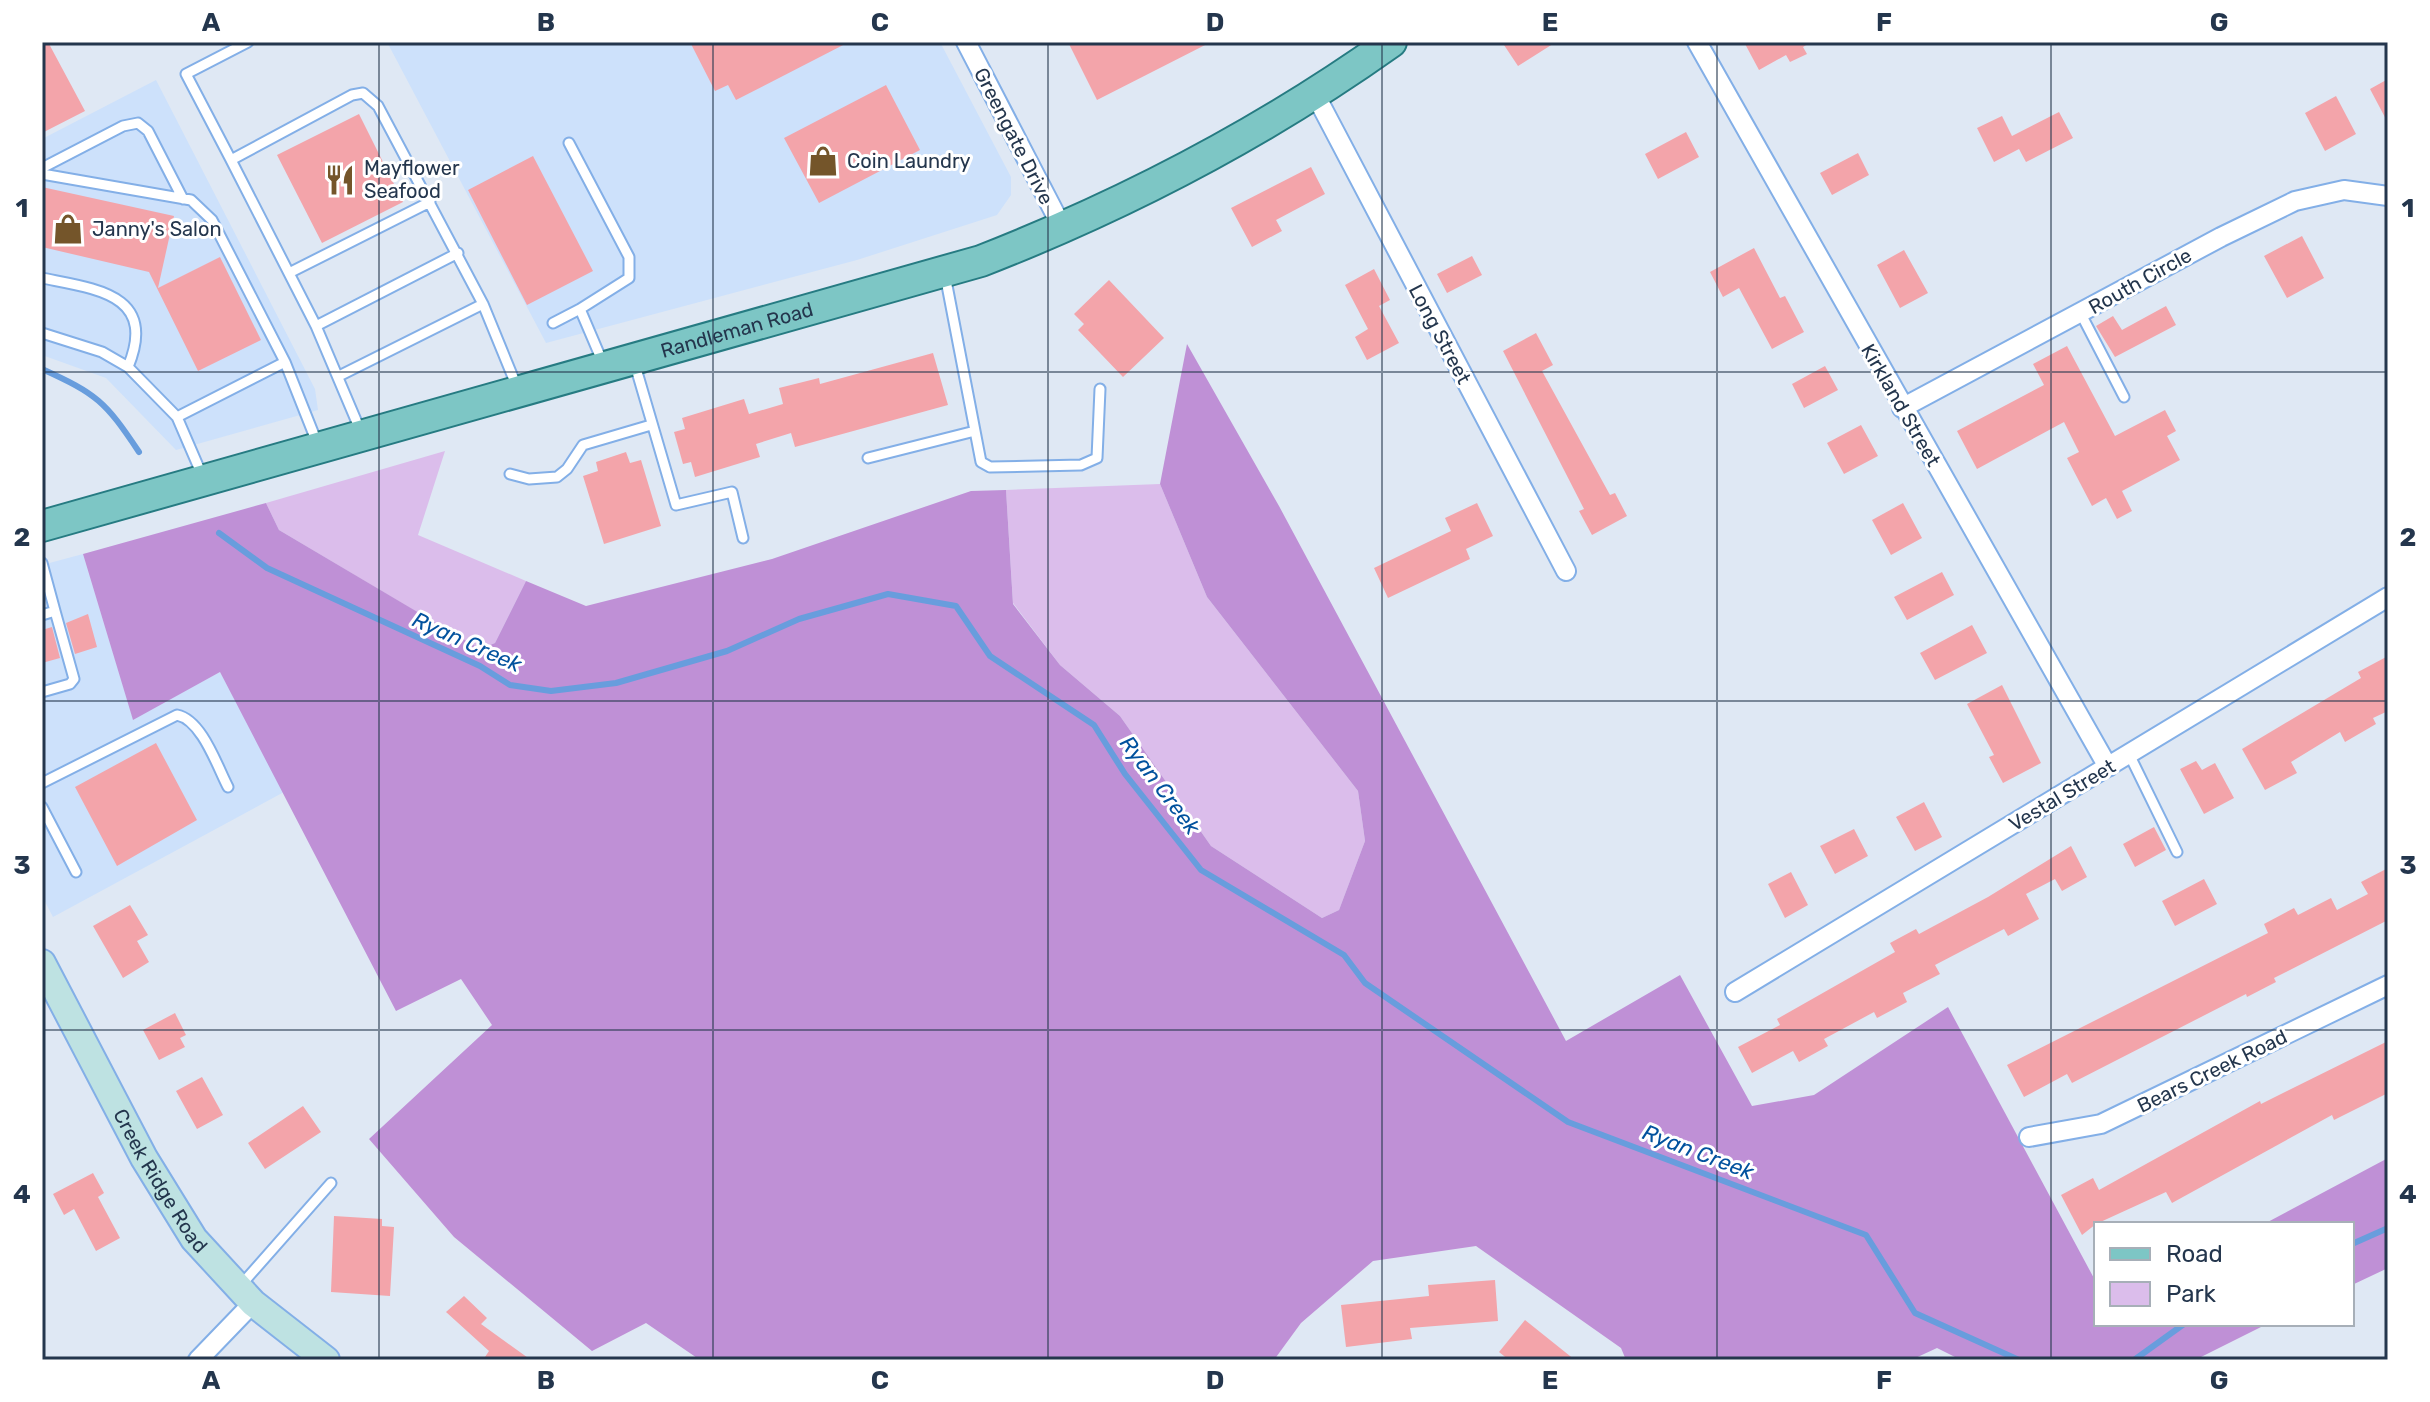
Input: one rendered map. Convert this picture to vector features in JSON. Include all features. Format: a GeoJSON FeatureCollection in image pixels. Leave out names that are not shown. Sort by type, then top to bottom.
{"type":"FeatureCollection","features":[{"type":"Feature","properties":{"kind":"main road","name":"Randleman Road"},"geometry":{"type":"LineString","coordinates":[[42,526],[361,433],[945,271],[1063,229],[1126,201],[1316,96],[1391,42]]}},
{"type":"Feature","properties":{"kind":"main road","name":"Creek Ridge Road"},"geometry":{"type":"LineString","coordinates":[[42,963],[144,1158],[194,1239],[246,1295],[326,1360]]}},
{"type":"Feature","properties":{"kind":"street","name":"Greengate Drive"},"geometry":{"type":"LineString","coordinates":[[966,42],[1063,229]]}},
{"type":"Feature","properties":{"kind":"street","name":"Kirkland Street"},"geometry":{"type":"LineString","coordinates":[[1697,42],[2108,767]]}},
{"type":"Feature","properties":{"kind":"street","name":"Long Street"},"geometry":{"type":"LineString","coordinates":[[1316,96],[1566,571]]}},
{"type":"Feature","properties":{"kind":"street","name":"Routh Circle"},"geometry":{"type":"LineString","coordinates":[[1902,408],[2221,237],[2295,201],[2344,190],[2388,196]]}},
{"type":"Feature","properties":{"kind":"street","name":"Vestal Street"},"geometry":{"type":"LineString","coordinates":[[1735,992],[2388,597]]}},
{"type":"Feature","properties":{"kind":"street","name":"Bears Creek Road"},"geometry":{"type":"LineString","coordinates":[[2029,1137],[2101,1124],[2388,985]]}},
{"type":"Feature","properties":{"kind":"street"},"geometry":{"type":"LineString","coordinates":[[198,1360],[246,1295]]}},
{"type":"Feature","properties":{"kind":"lane"},"geometry":{"type":"LineString","coordinates":[[248,42],[186,74],[316,326],[361,433]]}},
{"type":"Feature","properties":{"kind":"lane"},"geometry":{"type":"LineString","coordinates":[[231,160],[352,95],[363,93],[378,106],[458,253],[483,304],[518,390]]}},
{"type":"Feature","properties":{"kind":"lane"},"geometry":{"type":"LineString","coordinates":[[42,168],[123,126],[138,123],[148,131],[183,199]]}},
{"type":"Feature","properties":{"kind":"lane"},"geometry":{"type":"LineString","coordinates":[[553,323],[629,278],[629,257],[569,143]]}},
{"type":"Feature","properties":{"kind":"lane"},"geometry":{"type":"LineString","coordinates":[[42,174],[183,199],[202,208],[212,220],[285,362],[319,446]]}},
{"type":"Feature","properties":{"kind":"lane"},"geometry":{"type":"LineString","coordinates":[[289,273],[430,202]]}},
{"type":"Feature","properties":{"kind":"lane"},"geometry":{"type":"LineString","coordinates":[[316,326],[458,253]]}},
{"type":"Feature","properties":{"kind":"lane"},"geometry":{"type":"LineString","coordinates":[[945,271],[981,462],[990,467],[1081,465],[1097,458],[1100,389]]}},
{"type":"Feature","properties":{"kind":"lane"},"geometry":{"type":"LineString","coordinates":[[42,278],[105,291],[119,299],[135,324],[137,335],[128,367]]}},
{"type":"Feature","properties":{"kind":"lane"},"geometry":{"type":"LineString","coordinates":[[339,376],[483,304]]}},
{"type":"Feature","properties":{"kind":"lane"},"geometry":{"type":"LineString","coordinates":[[580,309],[619,362],[651,425],[676,505],[732,492],[743,538]]}},
{"type":"Feature","properties":{"kind":"lane"},"geometry":{"type":"LineString","coordinates":[[2081,314],[2124,397]]}},
{"type":"Feature","properties":{"kind":"lane"},"geometry":{"type":"LineString","coordinates":[[42,333],[102,352],[128,367],[177,417],[204,478]]}},
{"type":"Feature","properties":{"kind":"lane"},"geometry":{"type":"LineString","coordinates":[[177,417],[285,362]]}},
{"type":"Feature","properties":{"kind":"lane"},"geometry":{"type":"LineString","coordinates":[[510,474],[529,479],[557,477],[567,469],[583,445],[651,425]]}},
{"type":"Feature","properties":{"kind":"lane"},"geometry":{"type":"LineString","coordinates":[[868,458],[975,431]]}},
{"type":"Feature","properties":{"kind":"lane"},"geometry":{"type":"LineString","coordinates":[[42,563],[74,679],[70,684],[42,692]]}},
{"type":"Feature","properties":{"kind":"lane"},"geometry":{"type":"LineString","coordinates":[[42,615],[55,611]]}},
{"type":"Feature","properties":{"kind":"lane"},"geometry":{"type":"LineString","coordinates":[[42,783],[177,715],[187,717],[196,727],[228,787]]}},
{"type":"Feature","properties":{"kind":"lane"},"geometry":{"type":"LineString","coordinates":[[2129,754],[2177,852]]}},
{"type":"Feature","properties":{"kind":"lane"},"geometry":{"type":"LineString","coordinates":[[44,814],[76,872]]}},
{"type":"Feature","properties":{"kind":"lane"},"geometry":{"type":"LineString","coordinates":[[246,1295],[331,1183]]}},
{"type":"Feature","properties":{"kind":"shaded area"},"geometry":{"type":"Polygon","coordinates":[[[387,42],[940,42],[1011,177],[1011,195],[997,215],[857,260],[546,343],[387,42]]]}},
{"type":"Feature","properties":{"kind":"shaded area"},"geometry":{"type":"Polygon","coordinates":[[[156,80],[315,389],[318,410],[176,450],[106,378],[42,355],[42,139],[156,80]]]}},
{"type":"Feature","properties":{"kind":"shaded area"},"geometry":{"type":"Polygon","coordinates":[[[1187,344],[1279,506],[1566,1041],[1680,975],[1752,1106],[1814,1095],[1948,1007],[2094,1278],[2094,1326],[2263,1326],[2195,1360],[1961,1360],[1937,1348],[1911,1360],[1626,1360],[1621,1348],[1476,1246],[1373,1261],[1301,1323],[1274,1360],[700,1360],[646,1323],[592,1351],[454,1237],[369,1139],[492,1025],[461,979],[396,1011],[220,672],[133,720],[83,554],[266,503],[279,530],[480,649],[495,643],[526,581],[586,606],[772,559],[971,491],[1006,490],[1013,604],[1060,665],[1120,716],[1211,846],[1322,918],[1339,910],[1365,841],[1358,791],[1207,597],[1160,484],[1187,344]]]}},
{"type":"Feature","properties":{"kind":"shaded area"},"geometry":{"type":"Polygon","coordinates":[[[83,554],[133,719],[220,672],[284,792],[53,917],[42,896],[42,565],[83,554]]]}},
{"type":"Feature","properties":{"kind":"shaded area"},"geometry":{"type":"Polygon","coordinates":[[[2388,1158],[2388,1268],[2354,1284],[2354,1222],[2268,1222],[2388,1158]]]}},
{"type":"Feature","properties":{"kind":"green space"},"geometry":{"type":"Polygon","coordinates":[[[445,451],[418,535],[526,581],[495,643],[479,649],[279,530],[266,503],[445,451]]]}},
{"type":"Feature","properties":{"kind":"green space"},"geometry":{"type":"Polygon","coordinates":[[[1160,484],[1207,597],[1358,791],[1365,841],[1339,910],[1322,918],[1211,846],[1120,716],[1060,665],[1013,603],[1006,490],[1160,484]]]}},
{"type":"Feature","properties":{"kind":"building"},"geometry":{"type":"Polygon","coordinates":[[[42,42],[48,42],[85,111],[42,133],[42,42]]]}},
{"type":"Feature","properties":{"kind":"building"},"geometry":{"type":"Polygon","coordinates":[[[690,42],[849,42],[736,100],[728,85],[715,91],[690,42]]]}},
{"type":"Feature","properties":{"kind":"building"},"geometry":{"type":"Polygon","coordinates":[[[1068,42],[1211,42],[1097,100],[1068,42]]]}},
{"type":"Feature","properties":{"kind":"building"},"geometry":{"type":"Polygon","coordinates":[[[1502,42],[1556,42],[1518,66],[1502,42]]]}},
{"type":"Feature","properties":{"kind":"building"},"geometry":{"type":"Polygon","coordinates":[[[1744,42],[1811,42],[1803,47],[1807,54],[1790,62],[1786,55],[1759,70],[1744,42]]]}},
{"type":"Feature","properties":{"kind":"building"},"geometry":{"type":"Polygon","coordinates":[[[2388,79],[2388,123],[2370,89],[2388,79]]]}},
{"type":"Feature","properties":{"kind":"building"},"geometry":{"type":"Polygon","coordinates":[[[886,85],[920,150],[819,203],[784,138],[886,85]]]}},
{"type":"Feature","properties":{"kind":"building"},"geometry":{"type":"Polygon","coordinates":[[[2336,96],[2356,134],[2325,151],[2305,113],[2336,96]]]}},
{"type":"Feature","properties":{"kind":"building"},"geometry":{"type":"Polygon","coordinates":[[[2059,112],[2073,138],[2026,162],[2019,149],[1994,162],[1977,128],[2002,116],[2012,136],[2059,112]]]}},
{"type":"Feature","properties":{"kind":"building"},"geometry":{"type":"Polygon","coordinates":[[[359,114],[403,202],[322,243],[277,155],[359,114]]]}},
{"type":"Feature","properties":{"kind":"building"},"geometry":{"type":"Polygon","coordinates":[[[1686,132],[1699,157],[1658,179],[1645,154],[1686,132]]]}},
{"type":"Feature","properties":{"kind":"building"},"geometry":{"type":"Polygon","coordinates":[[[1858,153],[1869,175],[1832,195],[1820,173],[1858,153]]]}},
{"type":"Feature","properties":{"kind":"building"},"geometry":{"type":"Polygon","coordinates":[[[533,156],[593,271],[527,305],[468,190],[533,156]]]}},
{"type":"Feature","properties":{"kind":"building"},"geometry":{"type":"Polygon","coordinates":[[[1311,167],[1325,194],[1276,220],[1282,231],[1252,247],[1231,208],[1311,167]]]}},
{"type":"Feature","properties":{"kind":"building"},"geometry":{"type":"Polygon","coordinates":[[[42,187],[174,216],[158,288],[220,257],[261,340],[198,371],[149,272],[42,247],[42,187]]]}},
{"type":"Feature","properties":{"kind":"building"},"geometry":{"type":"Polygon","coordinates":[[[2302,236],[2324,278],[2287,298],[2264,256],[2302,236]]]}},
{"type":"Feature","properties":{"kind":"building"},"geometry":{"type":"Polygon","coordinates":[[[1754,248],[1780,298],[1785,296],[1804,332],[1772,349],[1739,288],[1723,297],[1710,272],[1754,248]]]}},
{"type":"Feature","properties":{"kind":"building"},"geometry":{"type":"Polygon","coordinates":[[[1904,250],[1928,293],[1900,308],[1877,265],[1904,250]]]}},
{"type":"Feature","properties":{"kind":"building"},"geometry":{"type":"Polygon","coordinates":[[[1472,256],[1482,275],[1447,293],[1437,274],[1472,256]]]}},
{"type":"Feature","properties":{"kind":"building"},"geometry":{"type":"Polygon","coordinates":[[[1374,269],[1390,300],[1379,306],[1399,343],[1367,360],[1355,337],[1368,329],[1345,285],[1374,269]]]}},
{"type":"Feature","properties":{"kind":"building"},"geometry":{"type":"Polygon","coordinates":[[[1109,280],[1164,338],[1123,377],[1078,330],[1084,324],[1074,314],[1109,280]]]}},
{"type":"Feature","properties":{"kind":"building"},"geometry":{"type":"Polygon","coordinates":[[[2166,306],[2176,325],[2115,357],[2096,326],[2113,316],[2122,330],[2166,306]]]}},
{"type":"Feature","properties":{"kind":"building"},"geometry":{"type":"Polygon","coordinates":[[[1536,333],[1553,365],[1542,371],[1610,495],[1615,493],[1627,516],[1592,535],[1579,511],[1584,509],[1503,351],[1536,333]]]}},
{"type":"Feature","properties":{"kind":"building"},"geometry":{"type":"Polygon","coordinates":[[[2067,346],[2115,436],[2165,410],[2176,431],[2167,436],[2180,460],[2122,491],[2132,511],[2117,519],[2106,498],[2092,506],[2067,458],[2079,452],[2064,422],[1977,469],[1957,431],[2044,385],[2033,364],[2067,346]]]}},
{"type":"Feature","properties":{"kind":"building"},"geometry":{"type":"Polygon","coordinates":[[[933,353],[948,405],[795,447],[791,433],[756,444],[760,457],[695,477],[691,462],[683,464],[674,432],[685,429],[682,418],[744,399],[749,414],[783,404],[779,388],[819,378],[820,384],[933,353]]]}},
{"type":"Feature","properties":{"kind":"building"},"geometry":{"type":"Polygon","coordinates":[[[1825,366],[1838,390],[1804,408],[1792,384],[1825,366]]]}},
{"type":"Feature","properties":{"kind":"building"},"geometry":{"type":"Polygon","coordinates":[[[1861,425],[1878,456],[1844,474],[1827,443],[1861,425]]]}},
{"type":"Feature","properties":{"kind":"building"},"geometry":{"type":"Polygon","coordinates":[[[626,452],[630,463],[641,460],[661,526],[604,544],[583,476],[598,471],[596,462],[626,452]]]}},
{"type":"Feature","properties":{"kind":"building"},"geometry":{"type":"Polygon","coordinates":[[[1477,503],[1493,536],[1466,549],[1470,559],[1388,598],[1374,568],[1451,531],[1445,518],[1477,503]]]}},
{"type":"Feature","properties":{"kind":"building"},"geometry":{"type":"Polygon","coordinates":[[[1903,503],[1922,538],[1891,555],[1872,520],[1903,503]]]}},
{"type":"Feature","properties":{"kind":"building"},"geometry":{"type":"Polygon","coordinates":[[[1942,572],[1954,595],[1907,620],[1894,597],[1942,572]]]}},
{"type":"Feature","properties":{"kind":"building"},"geometry":{"type":"Polygon","coordinates":[[[88,614],[97,647],[75,654],[66,623],[88,614]]]}},
{"type":"Feature","properties":{"kind":"building"},"geometry":{"type":"Polygon","coordinates":[[[1972,625],[1987,653],[1935,680],[1920,653],[1972,625]]]}},
{"type":"Feature","properties":{"kind":"building"},"geometry":{"type":"Polygon","coordinates":[[[52,627],[60,658],[42,663],[42,630],[52,627]]]}},
{"type":"Feature","properties":{"kind":"building"},"geometry":{"type":"Polygon","coordinates":[[[2388,656],[2388,711],[2373,718],[2376,724],[2345,742],[2340,732],[2291,762],[2297,773],[2265,790],[2242,749],[2361,678],[2358,672],[2388,656]]]}},
{"type":"Feature","properties":{"kind":"building"},"geometry":{"type":"Polygon","coordinates":[[[2002,685],[2041,763],[2003,783],[1989,757],[1994,755],[1967,704],[2002,685]]]}},
{"type":"Feature","properties":{"kind":"building"},"geometry":{"type":"Polygon","coordinates":[[[156,743],[197,820],[117,866],[75,787],[156,743]]]}},
{"type":"Feature","properties":{"kind":"building"},"geometry":{"type":"Polygon","coordinates":[[[2196,761],[2202,770],[2215,763],[2234,798],[2204,814],[2180,769],[2196,761]]]}},
{"type":"Feature","properties":{"kind":"building"},"geometry":{"type":"Polygon","coordinates":[[[1924,802],[1942,837],[1915,851],[1896,817],[1924,802]]]}},
{"type":"Feature","properties":{"kind":"building"},"geometry":{"type":"Polygon","coordinates":[[[2154,827],[2166,850],[2135,867],[2123,844],[2154,827]]]}},
{"type":"Feature","properties":{"kind":"building"},"geometry":{"type":"Polygon","coordinates":[[[1854,829],[1868,856],[1835,874],[1820,846],[1854,829]]]}},
{"type":"Feature","properties":{"kind":"building"},"geometry":{"type":"Polygon","coordinates":[[[2071,846],[2087,877],[2062,891],[2055,879],[2026,894],[2039,919],[2008,936],[2004,929],[1935,965],[1940,974],[1903,993],[1907,1002],[1877,1018],[1874,1012],[1824,1039],[1828,1046],[1799,1062],[1793,1051],[1752,1073],[1738,1047],[1780,1025],[1777,1019],[1895,952],[1890,943],[1916,929],[1919,934],[1988,897],[2071,846]]]}},
{"type":"Feature","properties":{"kind":"building"},"geometry":{"type":"Polygon","coordinates":[[[2388,868],[2388,920],[2274,978],[2276,982],[2247,997],[2246,994],[2072,1083],[2067,1074],[2024,1097],[2007,1065],[2268,933],[2264,924],[2294,908],[2298,915],[2331,898],[2337,910],[2368,894],[2361,882],[2388,868]]]}},
{"type":"Feature","properties":{"kind":"building"},"geometry":{"type":"Polygon","coordinates":[[[1791,872],[1808,905],[1785,918],[1768,884],[1791,872]]]}},
{"type":"Feature","properties":{"kind":"building"},"geometry":{"type":"Polygon","coordinates":[[[2204,879],[2217,904],[2175,926],[2162,901],[2204,879]]]}},
{"type":"Feature","properties":{"kind":"building"},"geometry":{"type":"Polygon","coordinates":[[[130,905],[148,935],[137,941],[149,962],[123,978],[93,926],[130,905]]]}},
{"type":"Feature","properties":{"kind":"building"},"geometry":{"type":"Polygon","coordinates":[[[175,1013],[186,1035],[180,1038],[185,1047],[159,1060],[143,1030],[175,1013]]]}},
{"type":"Feature","properties":{"kind":"building"},"geometry":{"type":"Polygon","coordinates":[[[2388,1041],[2388,1093],[2334,1120],[2332,1115],[2172,1203],[2166,1192],[2100,1222],[2094,1222],[2094,1226],[2082,1235],[2061,1195],[2093,1178],[2099,1190],[2260,1101],[2261,1104],[2388,1041]]]}},
{"type":"Feature","properties":{"kind":"building"},"geometry":{"type":"Polygon","coordinates":[[[202,1077],[223,1115],[197,1129],[176,1091],[202,1077]]]}},
{"type":"Feature","properties":{"kind":"building"},"geometry":{"type":"Polygon","coordinates":[[[303,1106],[321,1132],[265,1169],[248,1143],[303,1106]]]}},
{"type":"Feature","properties":{"kind":"building"},"geometry":{"type":"Polygon","coordinates":[[[93,1173],[104,1193],[98,1197],[120,1238],[96,1251],[74,1209],[64,1215],[53,1194],[93,1173]]]}},
{"type":"Feature","properties":{"kind":"building"},"geometry":{"type":"Polygon","coordinates":[[[334,1216],[382,1219],[382,1226],[394,1227],[390,1296],[331,1292],[334,1216]]]}},
{"type":"Feature","properties":{"kind":"building"},"geometry":{"type":"Polygon","coordinates":[[[1495,1280],[1498,1321],[1410,1328],[1412,1339],[1346,1347],[1341,1305],[1429,1296],[1428,1285],[1495,1280]]]}},
{"type":"Feature","properties":{"kind":"building"},"geometry":{"type":"Polygon","coordinates":[[[464,1296],[487,1318],[481,1324],[531,1360],[483,1360],[489,1351],[446,1312],[464,1296]]]}},
{"type":"Feature","properties":{"kind":"building"},"geometry":{"type":"Polygon","coordinates":[[[1525,1320],[1575,1360],[1509,1360],[1499,1352],[1525,1320]]]}},
{"type":"Feature","properties":{"kind":"waterway","name":"Ryan Creek"},"geometry":{"type":"LineString","coordinates":[[42,369],[76,385],[98,401],[139,452]]}},
{"type":"Feature","properties":{"kind":"waterway","name":"Ryan Creek"},"geometry":{"type":"LineString","coordinates":[[219,533],[267,568],[480,666],[510,685],[551,691],[616,683],[727,651],[799,619],[888,594],[956,606],[990,656],[1094,725],[1125,774],[1201,870],[1344,955],[1365,983],[1568,1122],[1866,1235],[1915,1313],[2019,1360]]}},
{"type":"Feature","properties":{"kind":"waterway","name":"Ryan Creek"},"geometry":{"type":"LineString","coordinates":[[2354,1243],[2388,1228]]}},
{"type":"Feature","properties":{"kind":"waterway","name":"Ryan Creek"},"geometry":{"type":"LineString","coordinates":[[2134,1360],[2181,1326]]}},
{"type":"Feature","properties":{"kind":"place","name":"Coin Laundry"},"geometry":{"type":"Point","coordinates":[823,161]}},
{"type":"Feature","properties":{"kind":"place","name":"Mayflower Seafood"},"geometry":{"type":"Point","coordinates":[340,180]}},
{"type":"Feature","properties":{"kind":"place","name":"Janny's Salon"},"geometry":{"type":"Point","coordinates":[68,229]}}]}
